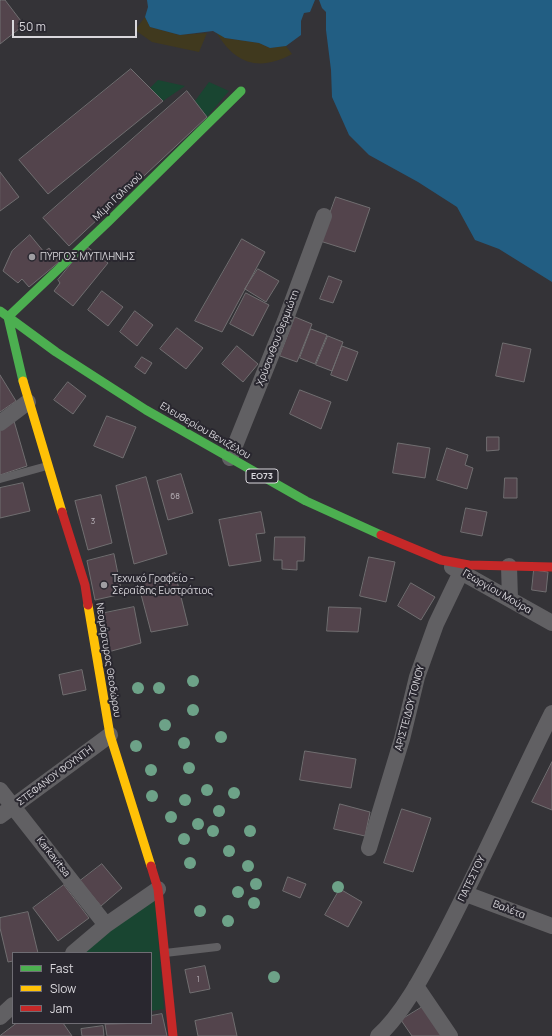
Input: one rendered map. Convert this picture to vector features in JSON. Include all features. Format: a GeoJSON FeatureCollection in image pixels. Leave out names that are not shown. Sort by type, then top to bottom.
{"type":"FeatureCollection","features":[{"type":"Feature","properties":{"kind":"street","name":"Μίμη Γαληνού"},"geometry":{"type":"LineString","coordinates":[[8,317],[108,222],[241,91]]}},
{"type":"Feature","properties":{"kind":"street","name":"Χρύσανθου Θερμιώτη"},"geometry":{"type":"LineString","coordinates":[[230,458],[268,364],[324,216]]}},
{"type":"Feature","properties":{"kind":"street","name":"Ελευθερίου Βενιζέλου"},"geometry":{"type":"LineString","coordinates":[[0,312],[56,352],[146,410],[306,500],[421,553],[441,560],[469,565],[552,567]]}},
{"type":"Feature","properties":{"kind":"street","name":"Νεομάρτυρος Θεοδώρου"},"geometry":{"type":"LineString","coordinates":[[8,317],[28,402],[85,584],[110,735],[158,889],[173,1036]]}},
{"type":"Feature","properties":{"kind":"street"},"geometry":{"type":"LineString","coordinates":[[0,423],[28,402]]}},
{"type":"Feature","properties":{"kind":"street","name":"Γεωργίου Μούρα"},"geometry":{"type":"LineString","coordinates":[[441,560],[552,623]]}},
{"type":"Feature","properties":{"kind":"street"},"geometry":{"type":"LineString","coordinates":[[509,566],[510,599]]}},
{"type":"Feature","properties":{"kind":"street","name":"ΑΡΙΣΤΕΙΔΟΥ ΤΟΝΟΥ"},"geometry":{"type":"LineString","coordinates":[[369,848],[402,739],[417,677],[436,624],[461,572]]}},
{"type":"Feature","properties":{"kind":"street","name":"ΠΑΤΕΣΤΟΥ"},"geometry":{"type":"LineString","coordinates":[[384,1034],[416,986],[466,894],[552,713]]}},
{"type":"Feature","properties":{"kind":"street","name":"ΣΤΕΦΑΝΟΥ ΦΟΥΝΤΗ"},"geometry":{"type":"LineString","coordinates":[[0,816],[110,735]]}},
{"type":"Feature","properties":{"kind":"street","name":"Karkavitsa"},"geometry":{"type":"LineString","coordinates":[[0,790],[106,925]]}},
{"type":"Feature","properties":{"kind":"street"},"geometry":{"type":"LineString","coordinates":[[74,952],[106,925],[158,889]]}},
{"type":"Feature","properties":{"kind":"street","name":"Βαλέτα"},"geometry":{"type":"LineString","coordinates":[[466,894],[552,926]]}},
{"type":"Feature","properties":{"kind":"street"},"geometry":{"type":"LineString","coordinates":[[416,986],[450,1036]]}},
{"type":"Feature","properties":{"kind":"street"},"geometry":{"type":"LineString","coordinates":[[0,1016],[12,1006]]}},
{"type":"Feature","properties":{"kind":"lane"},"geometry":{"type":"LineString","coordinates":[[0,480],[48,466]]}},
{"type":"Feature","properties":{"kind":"lane"},"geometry":{"type":"LineString","coordinates":[[164,954],[217,947]]}},
{"type":"Feature","properties":{"kind":"green space"},"geometry":{"type":"Polygon","coordinates":[[[158,80],[185,86],[163,101],[150,88],[158,80]]]}},
{"type":"Feature","properties":{"kind":"green space"},"geometry":{"type":"Polygon","coordinates":[[[209,82],[229,91],[207,117],[195,101],[209,82]]]}},
{"type":"Feature","properties":{"kind":"green space"},"geometry":{"type":"Polygon","coordinates":[[[155,898],[164,1009],[152,1011],[152,952],[81,952],[155,898]]]}},
{"type":"Feature","properties":{"kind":"sand"},"geometry":{"type":"Polygon","coordinates":[[[145,17],[150,27],[179,35],[207,33],[199,52],[152,42],[135,30],[145,17]]]}},
{"type":"Feature","properties":{"kind":"sand"},"geometry":{"type":"Polygon","coordinates":[[[216,32],[225,38],[259,43],[270,48],[286,46],[292,54],[280,60],[269,63],[249,62],[240,58],[231,51],[223,43],[216,32]]]}},
{"type":"Feature","properties":{"kind":"water"},"geometry":{"type":"Polygon","coordinates":[[[147,0],[315,0],[310,12],[304,13],[301,21],[301,35],[286,46],[270,48],[259,43],[225,38],[213,31],[180,35],[150,27],[145,17],[148,7],[147,0]]]}},
{"type":"Feature","properties":{"kind":"water"},"geometry":{"type":"Polygon","coordinates":[[[319,0],[552,0],[552,282],[499,249],[475,240],[457,207],[418,182],[369,155],[349,135],[332,97],[331,70],[326,30],[326,12],[322,8],[319,0]]]}},
{"type":"Feature","properties":{"kind":"building"},"geometry":{"type":"Polygon","coordinates":[[[5,0],[24,25],[0,44],[0,1],[5,0]]]}},
{"type":"Feature","properties":{"kind":"building"},"geometry":{"type":"Polygon","coordinates":[[[131,69],[163,101],[48,194],[19,160],[131,69]]]}},
{"type":"Feature","properties":{"kind":"building"},"geometry":{"type":"Polygon","coordinates":[[[187,91],[207,117],[69,246],[43,218],[187,91]]]}},
{"type":"Feature","properties":{"kind":"building"},"geometry":{"type":"Polygon","coordinates":[[[0,172],[19,197],[0,211],[0,172]]]}},
{"type":"Feature","properties":{"kind":"building"},"geometry":{"type":"Polygon","coordinates":[[[336,197],[370,208],[355,252],[320,241],[336,197]]]}},
{"type":"Feature","properties":{"kind":"building","name":"ΠΥΡΓΟΣ ΜΥΤΙΛΗΝΗΣ"},"geometry":{"type":"Polygon","coordinates":[[[30,235],[44,252],[49,248],[59,262],[29,287],[22,279],[18,283],[3,271],[12,251],[30,235]]]}},
{"type":"Feature","properties":{"kind":"building"},"geometry":{"type":"Polygon","coordinates":[[[242,239],[265,252],[222,332],[195,321],[242,239]]]}},
{"type":"Feature","properties":{"kind":"building"},"geometry":{"type":"Polygon","coordinates":[[[86,246],[108,263],[73,306],[54,291],[60,283],[58,280],[86,246]]]}},
{"type":"Feature","properties":{"kind":"building"},"geometry":{"type":"Polygon","coordinates":[[[258,269],[279,281],[266,302],[245,289],[258,269]]]}},
{"type":"Feature","properties":{"kind":"building"},"geometry":{"type":"Polygon","coordinates":[[[329,276],[342,281],[333,303],[320,299],[329,276]]]}},
{"type":"Feature","properties":{"kind":"building"},"geometry":{"type":"Polygon","coordinates":[[[102,291],[123,307],[108,326],[88,310],[102,291]]]}},
{"type":"Feature","properties":{"kind":"building"},"geometry":{"type":"Polygon","coordinates":[[[246,293],[269,305],[253,336],[230,324],[246,293]]]}},
{"type":"Feature","properties":{"kind":"building"},"geometry":{"type":"Polygon","coordinates":[[[135,311],[153,325],[137,346],[120,332],[135,311]]]}},
{"type":"Feature","properties":{"kind":"building"},"geometry":{"type":"Polygon","coordinates":[[[295,317],[312,324],[297,362],[280,356],[295,317]]]}},
{"type":"Feature","properties":{"kind":"building"},"geometry":{"type":"Polygon","coordinates":[[[177,328],[203,348],[186,369],[160,349],[177,328]]]}},
{"type":"Feature","properties":{"kind":"building"},"geometry":{"type":"Polygon","coordinates":[[[311,329],[327,335],[315,364],[300,358],[311,329]]]}},
{"type":"Feature","properties":{"kind":"building"},"geometry":{"type":"Polygon","coordinates":[[[328,336],[343,342],[332,371],[316,365],[328,336]]]}},
{"type":"Feature","properties":{"kind":"building"},"geometry":{"type":"Polygon","coordinates":[[[503,343],[531,349],[524,382],[496,376],[503,343]]]}},
{"type":"Feature","properties":{"kind":"building"},"geometry":{"type":"Polygon","coordinates":[[[237,346],[258,364],[243,382],[222,364],[237,346]]]}},
{"type":"Feature","properties":{"kind":"building"},"geometry":{"type":"Polygon","coordinates":[[[342,346],[358,352],[347,381],[331,375],[342,346]]]}},
{"type":"Feature","properties":{"kind":"building"},"geometry":{"type":"Polygon","coordinates":[[[142,357],[152,363],[145,374],[135,367],[142,357]]]}},
{"type":"Feature","properties":{"kind":"building"},"geometry":{"type":"Polygon","coordinates":[[[0,375],[16,401],[0,412],[0,375]]]}},
{"type":"Feature","properties":{"kind":"building"},"geometry":{"type":"Polygon","coordinates":[[[68,382],[86,396],[73,414],[54,400],[68,382]]]}},
{"type":"Feature","properties":{"kind":"building"},"geometry":{"type":"Polygon","coordinates":[[[300,390],[331,402],[321,429],[290,414],[300,390]]]}},
{"type":"Feature","properties":{"kind":"building"},"geometry":{"type":"Polygon","coordinates":[[[107,416],[136,427],[123,458],[94,446],[107,416]]]}},
{"type":"Feature","properties":{"kind":"building"},"geometry":{"type":"Polygon","coordinates":[[[14,421],[27,466],[0,475],[0,431],[14,421]]]}},
{"type":"Feature","properties":{"kind":"building"},"geometry":{"type":"Polygon","coordinates":[[[487,437],[499,437],[499,450],[487,451],[487,437]]]}},
{"type":"Feature","properties":{"kind":"building"},"geometry":{"type":"Polygon","coordinates":[[[398,443],[430,448],[425,478],[393,473],[398,443]]]}},
{"type":"Feature","properties":{"kind":"building"},"geometry":{"type":"Polygon","coordinates":[[[447,448],[468,455],[465,465],[473,468],[467,489],[437,480],[447,448]]]}},
{"type":"Feature","properties":{"kind":"building"},"geometry":{"type":"Polygon","coordinates":[[[181,474],[193,513],[168,520],[157,481],[181,474]]]}},
{"type":"Feature","properties":{"kind":"building"},"geometry":{"type":"Polygon","coordinates":[[[146,477],[167,554],[134,564],[116,486],[146,477]]]}},
{"type":"Feature","properties":{"kind":"building"},"geometry":{"type":"Polygon","coordinates":[[[505,478],[517,478],[517,498],[504,498],[505,478]]]}},
{"type":"Feature","properties":{"kind":"building"},"geometry":{"type":"Polygon","coordinates":[[[23,483],[30,511],[0,518],[0,488],[23,483]]]}},
{"type":"Feature","properties":{"kind":"building"},"geometry":{"type":"Polygon","coordinates":[[[101,495],[112,543],[88,550],[75,501],[101,495]]]}},
{"type":"Feature","properties":{"kind":"building"},"geometry":{"type":"Polygon","coordinates":[[[466,508],[487,512],[482,536],[461,532],[466,508]]]}},
{"type":"Feature","properties":{"kind":"building"},"geometry":{"type":"Polygon","coordinates":[[[261,512],[265,533],[256,534],[261,561],[229,566],[219,520],[261,512]]]}},
{"type":"Feature","properties":{"kind":"building"},"geometry":{"type":"Polygon","coordinates":[[[275,537],[305,537],[304,561],[297,561],[297,570],[282,569],[282,560],[274,560],[275,537]]]}},
{"type":"Feature","properties":{"kind":"building"},"geometry":{"type":"Polygon","coordinates":[[[114,554],[122,594],[95,600],[87,561],[114,554]]]}},
{"type":"Feature","properties":{"kind":"building"},"geometry":{"type":"Polygon","coordinates":[[[369,557],[395,562],[386,602],[360,596],[369,557]]]}},
{"type":"Feature","properties":{"kind":"building"},"geometry":{"type":"Polygon","coordinates":[[[534,570],[548,572],[546,592],[532,590],[534,570]]]}},
{"type":"Feature","properties":{"kind":"building"},"geometry":{"type":"Polygon","coordinates":[[[175,573],[188,625],[151,632],[138,583],[175,573]]]}},
{"type":"Feature","properties":{"kind":"building"},"geometry":{"type":"Polygon","coordinates":[[[411,583],[435,597],[421,620],[398,606],[411,583]]]}},
{"type":"Feature","properties":{"kind":"building"},"geometry":{"type":"Polygon","coordinates":[[[134,607],[141,643],[108,652],[100,614],[134,607]]]}},
{"type":"Feature","properties":{"kind":"building"},"geometry":{"type":"Polygon","coordinates":[[[329,607],[361,608],[358,632],[327,631],[329,607]]]}},
{"type":"Feature","properties":{"kind":"building"},"geometry":{"type":"Polygon","coordinates":[[[82,670],[86,690],[63,695],[59,675],[82,670]]]}},
{"type":"Feature","properties":{"kind":"building"},"geometry":{"type":"Polygon","coordinates":[[[305,751],[356,759],[351,788],[300,780],[305,751]]]}},
{"type":"Feature","properties":{"kind":"building"},"geometry":{"type":"Polygon","coordinates":[[[552,762],[552,810],[532,802],[552,762]]]}},
{"type":"Feature","properties":{"kind":"building"},"geometry":{"type":"Polygon","coordinates":[[[340,804],[370,812],[365,836],[334,829],[340,804]]]}},
{"type":"Feature","properties":{"kind":"building"},"geometry":{"type":"Polygon","coordinates":[[[402,809],[431,818],[413,872],[384,863],[402,809]]]}},
{"type":"Feature","properties":{"kind":"building"},"geometry":{"type":"Polygon","coordinates":[[[102,864],[122,888],[101,906],[80,881],[102,864]]]}},
{"type":"Feature","properties":{"kind":"building"},"geometry":{"type":"Polygon","coordinates":[[[288,877],[306,884],[300,898],[283,891],[288,877]]]}},
{"type":"Feature","properties":{"kind":"building"},"geometry":{"type":"Polygon","coordinates":[[[64,885],[89,918],[58,941],[33,908],[64,885]]]}},
{"type":"Feature","properties":{"kind":"building"},"geometry":{"type":"Polygon","coordinates":[[[340,889],[362,902],[348,927],[325,915],[340,889]]]}},
{"type":"Feature","properties":{"kind":"building"},"geometry":{"type":"Polygon","coordinates":[[[28,912],[38,952],[12,952],[12,961],[8,962],[0,928],[0,918],[28,912]]]}},
{"type":"Feature","properties":{"kind":"building"},"geometry":{"type":"Polygon","coordinates":[[[205,966],[210,989],[190,993],[185,970],[205,966]]]}},
{"type":"Feature","properties":{"kind":"building"},"geometry":{"type":"Polygon","coordinates":[[[424,1006],[442,1036],[412,1036],[401,1020],[424,1006]]]}},
{"type":"Feature","properties":{"kind":"building"},"geometry":{"type":"Polygon","coordinates":[[[232,1013],[237,1036],[198,1036],[195,1021],[232,1013]]]}},
{"type":"Feature","properties":{"kind":"building"},"geometry":{"type":"Polygon","coordinates":[[[162,1014],[167,1036],[107,1036],[105,1024],[152,1024],[152,1016],[162,1014]]]}},
{"type":"Feature","properties":{"kind":"building"},"geometry":{"type":"Polygon","coordinates":[[[16,1024],[64,1024],[72,1036],[0,1036],[16,1024]]]}},
{"type":"Feature","properties":{"kind":"building"},"geometry":{"type":"Polygon","coordinates":[[[103,1026],[104,1036],[82,1036],[81,1029],[103,1026]]]}},
{"type":"Feature","properties":{"kind":"traffic: fast"},"geometry":{"type":"LineString","coordinates":[[23,381],[8,317],[108,222],[241,91]]}},
{"type":"Feature","properties":{"kind":"traffic: fast"},"geometry":{"type":"LineString","coordinates":[[0,311],[56,352],[146,410],[306,501],[381,535]]}},
{"type":"Feature","properties":{"kind":"traffic: slow"},"geometry":{"type":"LineString","coordinates":[[23,381],[62,512]]}},
{"type":"Feature","properties":{"kind":"traffic: slow"},"geometry":{"type":"LineString","coordinates":[[88,605],[110,735],[151,866]]}},
{"type":"Feature","properties":{"kind":"traffic: jam"},"geometry":{"type":"LineString","coordinates":[[62,512],[85,585],[88,605]]}},
{"type":"Feature","properties":{"kind":"traffic: jam"},"geometry":{"type":"LineString","coordinates":[[381,535],[441,560],[469,565],[552,567]]}},
{"type":"Feature","properties":{"kind":"traffic: jam"},"geometry":{"type":"LineString","coordinates":[[151,866],[158,889],[173,1036]]}},
{"type":"Feature","properties":{"kind":"place","name":"ΠΥΡΓΟΣ ΜΥΤΙΛΗΝΗΣ"},"geometry":{"type":"Point","coordinates":[32,257]}},
{"type":"Feature","properties":{"kind":"place","name":"Τεχνικό Γραφείο - Σεραΐδης Ευστράτιος"},"geometry":{"type":"Point","coordinates":[104,585]}}]}
